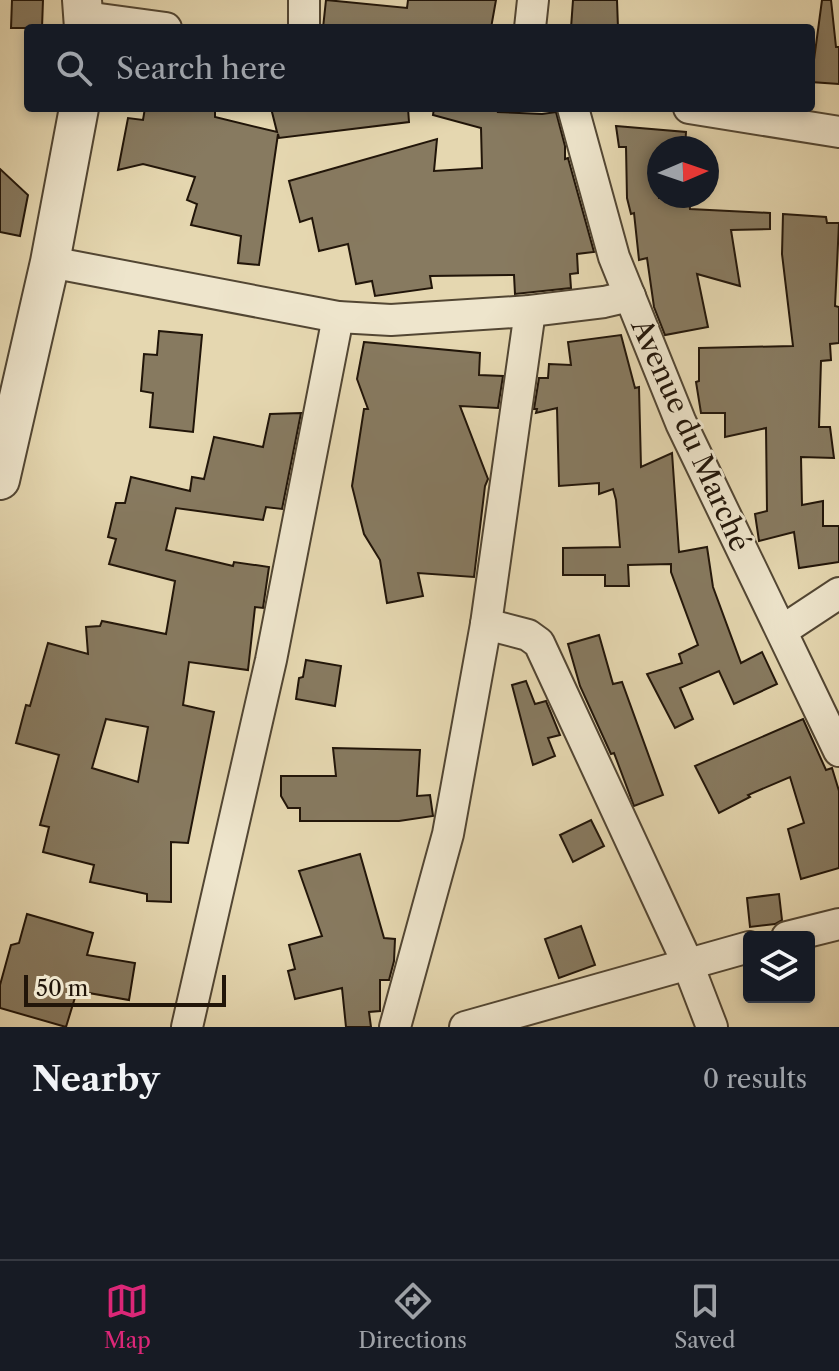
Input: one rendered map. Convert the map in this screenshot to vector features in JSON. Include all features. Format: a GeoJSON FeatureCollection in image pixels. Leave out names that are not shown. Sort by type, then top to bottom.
{"type":"FeatureCollection","features":[{"type":"Feature","properties":{"kind":"street"},"geometry":{"type":"LineString","coordinates":[[304,0],[304,24]]}},
{"type":"Feature","properties":{"kind":"street"},"geometry":{"type":"LineString","coordinates":[[530,24],[533,0]]}},
{"type":"Feature","properties":{"kind":"street"},"geometry":{"type":"LineString","coordinates":[[84,15],[141,24]]}},
{"type":"Feature","properties":{"kind":"street"},"geometry":{"type":"LineString","coordinates":[[0,480],[50,262],[78,112]]}},
{"type":"Feature","properties":{"kind":"street","name":"Avenue du Marché"},"geometry":{"type":"LineString","coordinates":[[574,112],[598,206],[630,296],[705,476],[783,630],[839,751]]}},
{"type":"Feature","properties":{"kind":"street"},"geometry":{"type":"LineString","coordinates":[[714,112],[839,132]]}},
{"type":"Feature","properties":{"kind":"street"},"geometry":{"type":"LineString","coordinates":[[50,262],[338,317],[391,320],[530,311],[630,296]]}},
{"type":"Feature","properties":{"kind":"street"},"geometry":{"type":"LineString","coordinates":[[395,1027],[448,834],[486,624],[530,311]]}},
{"type":"Feature","properties":{"kind":"street"},"geometry":{"type":"LineString","coordinates":[[187,1027],[271,660],[338,317]]}},
{"type":"Feature","properties":{"kind":"street"},"geometry":{"type":"LineString","coordinates":[[783,630],[839,593]]}},
{"type":"Feature","properties":{"kind":"street"},"geometry":{"type":"LineString","coordinates":[[486,624],[528,635],[539,643],[687,962],[712,1027]]}},
{"type":"Feature","properties":{"kind":"street"},"geometry":{"type":"LineString","coordinates":[[811,931],[839,924]]}},
{"type":"Feature","properties":{"kind":"street"},"geometry":{"type":"LineString","coordinates":[[465,1027],[743,948]]}},
{"type":"Feature","properties":{"kind":"building"},"geometry":{"type":"Polygon","coordinates":[[[12,0],[43,0],[42,24],[11,28],[12,0]]]}},
{"type":"Feature","properties":{"kind":"building"},"geometry":{"type":"Polygon","coordinates":[[[326,0],[407,8],[408,0],[496,0],[492,24],[323,24],[326,0]]]}},
{"type":"Feature","properties":{"kind":"building"},"geometry":{"type":"Polygon","coordinates":[[[573,0],[617,0],[618,24],[571,24],[573,0]]]}},
{"type":"Feature","properties":{"kind":"building"},"geometry":{"type":"Polygon","coordinates":[[[822,0],[831,0],[836,47],[839,47],[839,84],[815,82],[815,52],[822,0]]]}},
{"type":"Feature","properties":{"kind":"building"},"geometry":{"type":"Polygon","coordinates":[[[144,112],[215,112],[215,117],[277,132],[272,112],[408,112],[409,122],[279,138],[278,134],[259,265],[238,263],[241,236],[191,225],[197,204],[187,200],[195,177],[143,164],[118,170],[128,118],[143,120],[144,112]]]}},
{"type":"Feature","properties":{"kind":"building"},"geometry":{"type":"Polygon","coordinates":[[[433,112],[556,112],[565,146],[565,159],[568,158],[594,252],[577,254],[578,273],[570,274],[571,288],[515,294],[514,275],[430,276],[432,288],[375,296],[372,281],[356,284],[348,244],[319,251],[312,218],[300,222],[289,181],[437,139],[434,171],[482,168],[481,128],[433,115],[433,112]]]}},
{"type":"Feature","properties":{"kind":"building"},"geometry":{"type":"Polygon","coordinates":[[[616,126],[686,132],[686,136],[647,136],[647,208],[770,213],[770,229],[731,230],[740,286],[697,274],[708,327],[665,335],[654,307],[647,258],[639,260],[634,213],[631,214],[627,198],[626,147],[619,147],[616,126]]]}},
{"type":"Feature","properties":{"kind":"building"},"geometry":{"type":"Polygon","coordinates":[[[0,169],[28,195],[20,236],[0,232],[0,169]]]}},
{"type":"Feature","properties":{"kind":"building"},"geometry":{"type":"Polygon","coordinates":[[[783,214],[826,217],[827,223],[839,223],[835,306],[839,307],[839,343],[830,344],[831,360],[821,361],[819,427],[830,427],[834,458],[801,457],[802,505],[823,501],[823,526],[839,526],[839,562],[799,568],[794,532],[759,541],[755,514],[767,511],[766,428],[725,437],[725,413],[701,413],[696,382],[699,381],[699,348],[793,346],[782,254],[783,214]]]}},
{"type":"Feature","properties":{"kind":"building"},"geometry":{"type":"Polygon","coordinates":[[[159,331],[202,335],[193,432],[150,427],[153,393],[141,391],[144,354],[157,355],[159,331]]]}},
{"type":"Feature","properties":{"kind":"building"},"geometry":{"type":"Polygon","coordinates":[[[621,335],[635,388],[639,387],[641,467],[672,453],[679,552],[707,547],[713,587],[741,663],[762,652],[777,684],[734,704],[719,671],[680,688],[693,719],[675,728],[647,674],[682,663],[679,654],[698,645],[671,572],[671,564],[628,565],[629,586],[605,586],[605,575],[563,575],[563,548],[620,547],[616,500],[613,489],[599,494],[599,483],[559,486],[557,408],[536,413],[537,409],[534,409],[539,378],[548,378],[549,364],[571,365],[568,342],[621,335]]]}},
{"type":"Feature","properties":{"kind":"building"},"geometry":{"type":"Polygon","coordinates":[[[364,342],[480,353],[479,375],[503,376],[498,408],[460,406],[488,479],[474,577],[418,573],[423,596],[387,603],[380,560],[364,534],[352,486],[364,409],[368,409],[357,379],[364,342]]]}},
{"type":"Feature","properties":{"kind":"building"},"geometry":{"type":"Polygon","coordinates":[[[301,413],[282,509],[266,507],[263,520],[176,508],[166,550],[233,566],[234,562],[269,567],[263,608],[255,607],[248,670],[189,662],[183,705],[214,712],[188,843],[171,842],[171,902],[147,901],[147,894],[90,882],[94,865],[43,852],[49,827],[40,825],[59,755],[16,743],[48,643],[88,654],[86,627],[100,626],[102,621],[166,634],[175,581],[109,564],[116,539],[108,537],[116,503],[125,503],[131,477],[190,491],[192,477],[204,479],[214,437],[263,447],[270,414],[301,413]],[[106,719],[92,768],[138,782],[148,727],[106,719]]]}},
{"type":"Feature","properties":{"kind":"building"},"geometry":{"type":"Polygon","coordinates":[[[599,635],[613,684],[622,682],[663,795],[634,806],[614,753],[611,754],[580,686],[568,644],[599,635]]]}},
{"type":"Feature","properties":{"kind":"building"},"geometry":{"type":"Polygon","coordinates":[[[306,660],[341,666],[335,706],[296,699],[306,660]]]}},
{"type":"Feature","properties":{"kind":"building"},"geometry":{"type":"Polygon","coordinates":[[[526,681],[535,704],[546,701],[560,735],[548,738],[555,756],[533,765],[512,685],[526,681]]]}},
{"type":"Feature","properties":{"kind":"building"},"geometry":{"type":"Polygon","coordinates":[[[803,719],[826,770],[832,768],[839,791],[839,868],[801,879],[788,829],[804,823],[790,777],[748,795],[750,797],[719,813],[695,766],[803,719]]]}},
{"type":"Feature","properties":{"kind":"building"},"geometry":{"type":"Polygon","coordinates":[[[333,748],[420,750],[417,796],[430,795],[433,816],[399,821],[300,821],[300,808],[288,808],[281,796],[281,776],[336,776],[333,748]]]}},
{"type":"Feature","properties":{"kind":"building"},"geometry":{"type":"Polygon","coordinates":[[[591,820],[604,846],[573,862],[560,835],[591,820]]]}},
{"type":"Feature","properties":{"kind":"building"},"geometry":{"type":"Polygon","coordinates":[[[360,854],[384,938],[395,939],[394,961],[389,980],[380,980],[380,1011],[369,1012],[371,1027],[346,1027],[342,988],[295,999],[288,971],[295,969],[289,945],[322,936],[299,871],[360,854]]]}},
{"type":"Feature","properties":{"kind":"building"},"geometry":{"type":"Polygon","coordinates":[[[779,894],[782,920],[775,924],[750,927],[747,898],[779,894]]]}},
{"type":"Feature","properties":{"kind":"building"},"geometry":{"type":"Polygon","coordinates":[[[27,914],[93,933],[87,955],[135,963],[129,1000],[77,991],[66,1027],[0,1008],[0,985],[11,945],[19,943],[27,914]]]}},
{"type":"Feature","properties":{"kind":"building"},"geometry":{"type":"Polygon","coordinates":[[[581,926],[595,965],[559,978],[545,939],[581,926]]]}}]}
